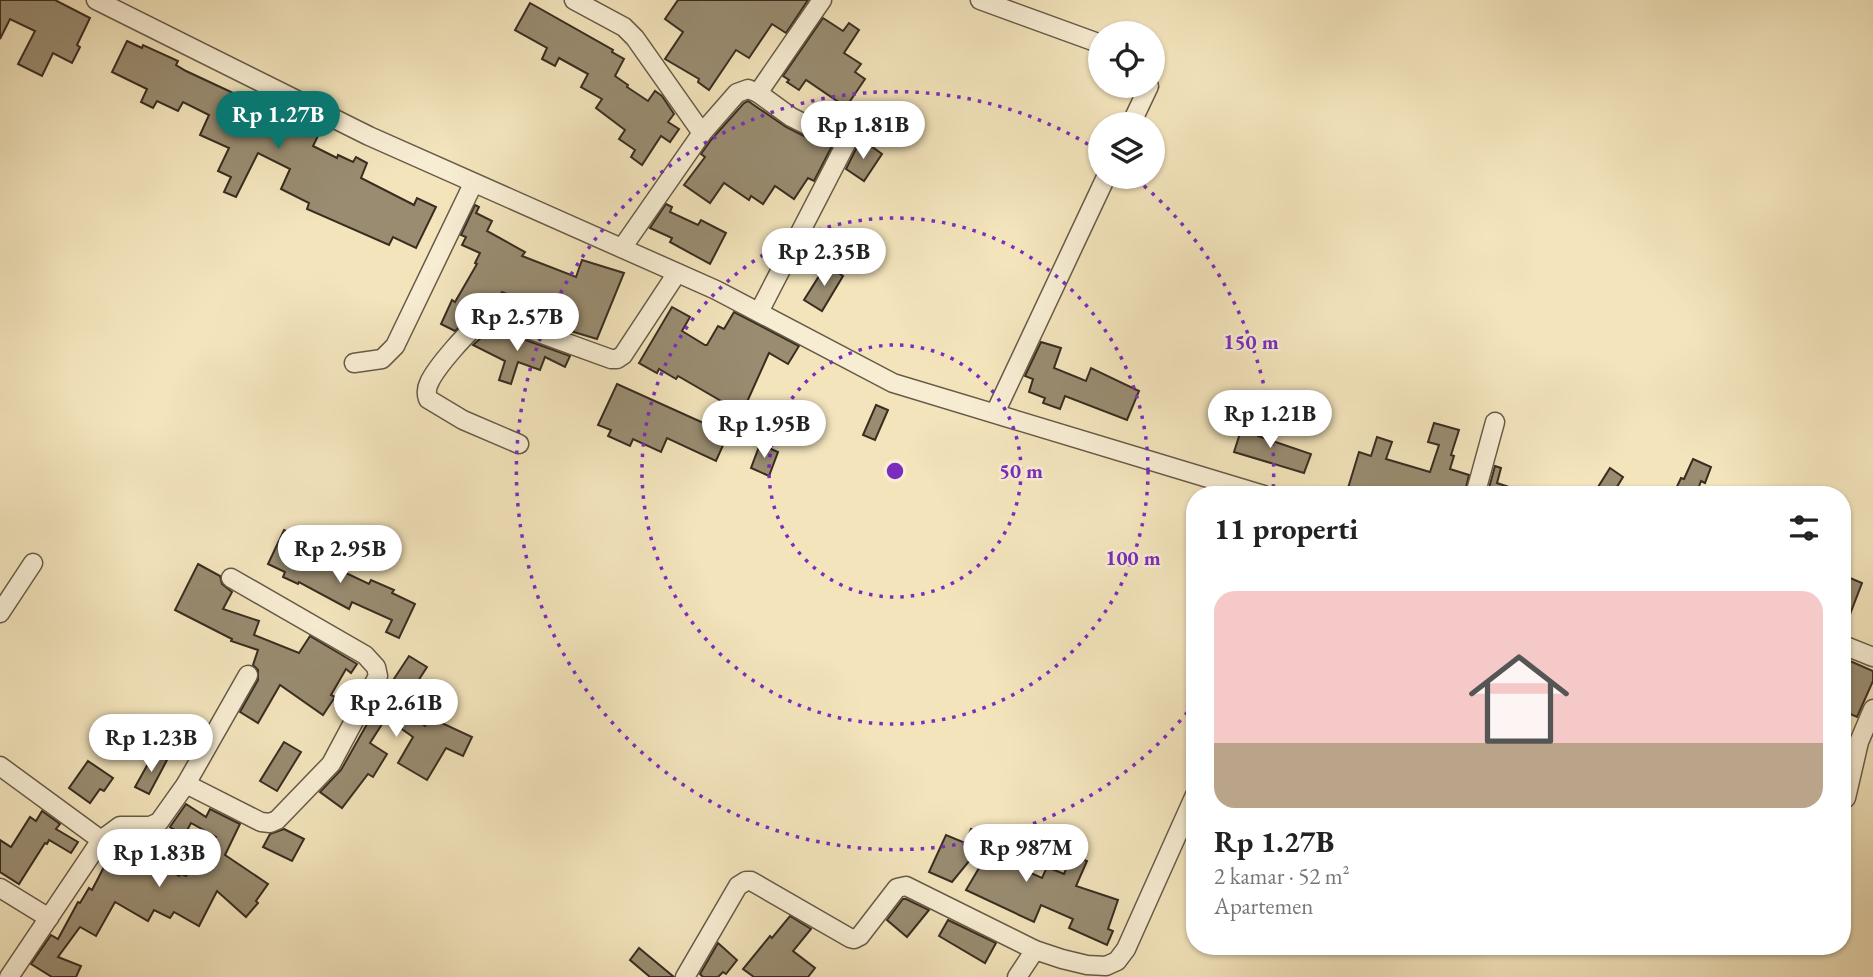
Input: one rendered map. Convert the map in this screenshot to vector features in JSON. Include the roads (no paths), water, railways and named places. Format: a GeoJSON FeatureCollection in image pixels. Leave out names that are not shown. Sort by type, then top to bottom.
{"type":"FeatureCollection","features":[{"type":"Feature","properties":{"kind":"street"},"geometry":{"type":"LineString","coordinates":[[96,0],[369,136],[759,312],[893,383],[1234,486]]}},
{"type":"Feature","properties":{"kind":"street"},"geometry":{"type":"LineString","coordinates":[[574,0],[624,27],[635,38],[702,133]]}},
{"type":"Feature","properties":{"kind":"street"},"geometry":{"type":"LineString","coordinates":[[758,93],[822,0]]}},
{"type":"Feature","properties":{"kind":"street"},"geometry":{"type":"LineString","coordinates":[[980,0],[1088,39]]}},
{"type":"Feature","properties":{"kind":"street"},"geometry":{"type":"LineString","coordinates":[[621,248],[702,133],[737,93],[748,89],[758,93],[791,117],[816,129],[829,133],[853,130],[873,135]]}},
{"type":"Feature","properties":{"kind":"street"},"geometry":{"type":"LineString","coordinates":[[759,312],[853,130]]}},
{"type":"Feature","properties":{"kind":"street"},"geometry":{"type":"LineString","coordinates":[[354,363],[382,359],[395,346],[473,184]]}},
{"type":"Feature","properties":{"kind":"street"},"geometry":{"type":"LineString","coordinates":[[995,413],[1100,189]]}},
{"type":"Feature","properties":{"kind":"street"},"geometry":{"type":"LineString","coordinates":[[519,444],[463,420],[428,399],[426,391],[432,376],[468,334],[483,321],[506,321],[617,359],[623,355],[677,273]]}},
{"type":"Feature","properties":{"kind":"street"},"geometry":{"type":"LineString","coordinates":[[1478,486],[1496,422]]}},
{"type":"Feature","properties":{"kind":"street"},"geometry":{"type":"LineString","coordinates":[[0,613],[33,563]]}},
{"type":"Feature","properties":{"kind":"street"},"geometry":{"type":"LineString","coordinates":[[186,784],[261,822],[270,823],[276,820],[331,764],[378,676],[376,667],[365,655],[231,578]]}},
{"type":"Feature","properties":{"kind":"street"},"geometry":{"type":"LineString","coordinates":[[1851,648],[1873,657]]}},
{"type":"Feature","properties":{"kind":"street"},"geometry":{"type":"LineString","coordinates":[[9,977],[101,840],[120,826],[159,822],[186,784],[248,675]]}},
{"type":"Feature","properties":{"kind":"street"},"geometry":{"type":"LineString","coordinates":[[1851,776],[1856,753],[1873,709]]}},
{"type":"Feature","properties":{"kind":"street"},"geometry":{"type":"LineString","coordinates":[[0,766],[101,840]]}},
{"type":"Feature","properties":{"kind":"street"},"geometry":{"type":"LineString","coordinates":[[685,977],[738,886],[751,881],[854,939],[860,936],[897,888],[906,886],[1035,950],[1087,965],[1106,966],[1117,961],[1126,949],[1186,815]]}},
{"type":"Feature","properties":{"kind":"street"},"geometry":{"type":"LineString","coordinates":[[0,888],[48,918]]}},
{"type":"Feature","properties":{"kind":"street"},"geometry":{"type":"LineString","coordinates":[[1017,977],[1035,950]]}}]}
